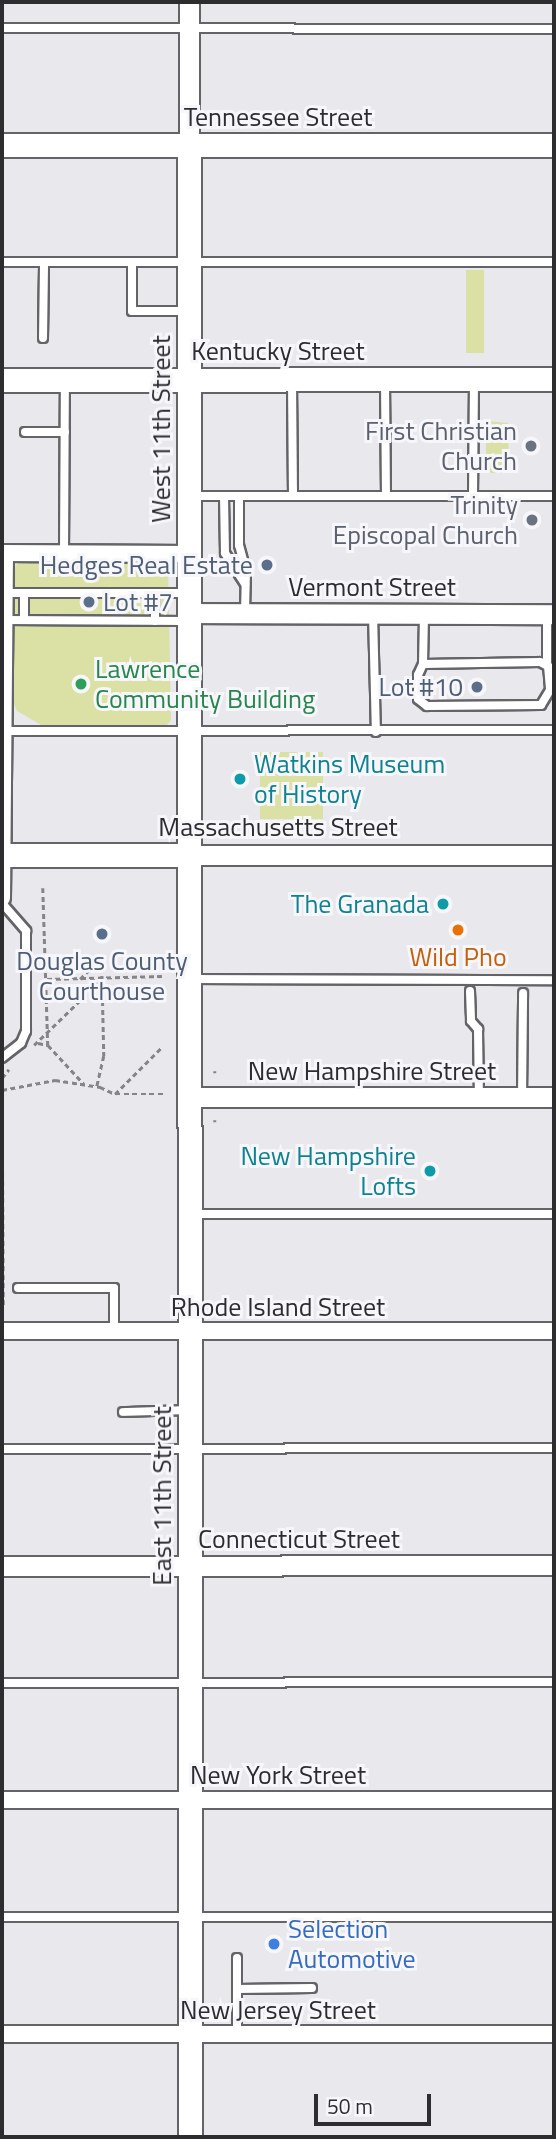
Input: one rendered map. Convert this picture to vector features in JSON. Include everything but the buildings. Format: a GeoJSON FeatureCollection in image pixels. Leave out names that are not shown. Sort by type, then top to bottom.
{"type":"FeatureCollection","features":[{"type":"Feature","properties":{"kind":"main road","name":"Tennessee Street"},"geometry":{"type":"LineString","coordinates":[[2,145],[554,145]]}},
{"type":"Feature","properties":{"kind":"main road","name":"West 11th Street"},"geometry":{"type":"LineString","coordinates":[[189,145],[189,855]]}},
{"type":"Feature","properties":{"kind":"main road","name":"Kentucky Street"},"geometry":{"type":"LineString","coordinates":[[2,380],[554,379]]}},
{"type":"Feature","properties":{"kind":"main road","name":"Massachusetts Street"},"geometry":{"type":"LineString","coordinates":[[3,855],[189,855]]}},
{"type":"Feature","properties":{"kind":"main road","name":"East 11th Street"},"geometry":{"type":"LineString","coordinates":[[189,855],[190,2137]]}},
{"type":"Feature","properties":{"kind":"street","name":"West 11th Street"},"geometry":{"type":"LineString","coordinates":[[189,2],[189,145]]}},
{"type":"Feature","properties":{"kind":"street"},"geometry":{"type":"LineString","coordinates":[[2,901],[5,731],[3,553],[189,554]]}},
{"type":"Feature","properties":{"kind":"street","name":"Vermont Street"},"geometry":{"type":"LineString","coordinates":[[189,609],[245,613],[551,614]]}},
{"type":"Feature","properties":{"kind":"street","name":"Massachusetts Street"},"geometry":{"type":"LineString","coordinates":[[189,855],[554,855]]}},
{"type":"Feature","properties":{"kind":"street","name":"New Hampshire Street"},"geometry":{"type":"LineString","coordinates":[[189,1097],[554,1097]]}},
{"type":"Feature","properties":{"kind":"street","name":"Rhode Island Street"},"geometry":{"type":"LineString","coordinates":[[2,1331],[554,1331]]}},
{"type":"Feature","properties":{"kind":"street","name":"Connecticut Street"},"geometry":{"type":"LineString","coordinates":[[2,1566],[554,1565]]}},
{"type":"Feature","properties":{"kind":"street","name":"New York Street"},"geometry":{"type":"LineString","coordinates":[[2,1800],[554,1800]]}},
{"type":"Feature","properties":{"kind":"street","name":"New Jersey Street"},"geometry":{"type":"LineString","coordinates":[[2,2034],[554,2034]]}},
{"type":"Feature","properties":{"kind":"lane"},"geometry":{"type":"LineString","coordinates":[[2,28],[554,29]]}},
{"type":"Feature","properties":{"kind":"lane"},"geometry":{"type":"LineString","coordinates":[[2,262],[554,262]]}},
{"type":"Feature","properties":{"kind":"lane"},"geometry":{"type":"LineString","coordinates":[[43,338],[44,262]]}},
{"type":"Feature","properties":{"kind":"lane"},"geometry":{"type":"LineString","coordinates":[[132,262],[132,311],[189,311]]}},
{"type":"Feature","properties":{"kind":"lane"},"geometry":{"type":"LineString","coordinates":[[292,379],[293,496]]}},
{"type":"Feature","properties":{"kind":"lane"},"geometry":{"type":"LineString","coordinates":[[385,379],[386,496]]}},
{"type":"Feature","properties":{"kind":"lane"},"geometry":{"type":"LineString","coordinates":[[473,496],[474,379]]}},
{"type":"Feature","properties":{"kind":"lane"},"geometry":{"type":"LineString","coordinates":[[64,554],[65,380]]}},
{"type":"Feature","properties":{"kind":"lane"},"geometry":{"type":"LineString","coordinates":[[25,432],[65,432]]}},
{"type":"Feature","properties":{"kind":"lane"},"geometry":{"type":"LineString","coordinates":[[189,496],[554,496]]}},
{"type":"Feature","properties":{"kind":"lane"},"geometry":{"type":"LineString","coordinates":[[225,496],[225,553],[245,584]]}},
{"type":"Feature","properties":{"kind":"lane"},"geometry":{"type":"LineString","coordinates":[[239,496],[245,613]]}},
{"type":"Feature","properties":{"kind":"lane"},"geometry":{"type":"LineString","coordinates":[[5,593],[155,593],[189,609]]}},
{"type":"Feature","properties":{"kind":"lane"},"geometry":{"type":"LineString","coordinates":[[23,593],[23,620]]}},
{"type":"Feature","properties":{"kind":"lane"},"geometry":{"type":"LineString","coordinates":[[155,593],[155,621]]}},
{"type":"Feature","properties":{"kind":"lane"},"geometry":{"type":"LineString","coordinates":[[5,620],[155,621],[189,609]]}},
{"type":"Feature","properties":{"kind":"lane"},"geometry":{"type":"LineString","coordinates":[[373,613],[376,732]]}},
{"type":"Feature","properties":{"kind":"lane"},"geometry":{"type":"LineString","coordinates":[[424,613],[423,664],[418,675],[418,699],[427,706],[541,705],[550,690],[547,664],[551,614]]}},
{"type":"Feature","properties":{"kind":"lane"},"geometry":{"type":"LineString","coordinates":[[423,664],[547,664]]}},
{"type":"Feature","properties":{"kind":"lane"},"geometry":{"type":"LineString","coordinates":[[5,731],[554,730]]}},
{"type":"Feature","properties":{"kind":"lane"},"geometry":{"type":"LineString","coordinates":[[2,901],[26,931],[26,1031],[21,1043],[2,1058]]}},
{"type":"Feature","properties":{"kind":"lane"},"geometry":{"type":"LineString","coordinates":[[189,979],[554,980]]}},
{"type":"Feature","properties":{"kind":"lane"},"geometry":{"type":"LineString","coordinates":[[470,991],[471,1021],[478,1029],[479,1097]]}},
{"type":"Feature","properties":{"kind":"lane"},"geometry":{"type":"LineString","coordinates":[[522,1097],[523,993]]}},
{"type":"Feature","properties":{"kind":"lane"},"geometry":{"type":"LineString","coordinates":[[189,1214],[554,1214]]}},
{"type":"Feature","properties":{"kind":"lane"},"geometry":{"type":"LineString","coordinates":[[18,1288],[114,1288],[114,1331]]}},
{"type":"Feature","properties":{"kind":"lane"},"geometry":{"type":"LineString","coordinates":[[123,1412],[189,1410]]}},
{"type":"Feature","properties":{"kind":"lane"},"geometry":{"type":"LineString","coordinates":[[2,1448],[554,1448]]}},
{"type":"Feature","properties":{"kind":"lane"},"geometry":{"type":"LineString","coordinates":[[2,1683],[554,1682]]}},
{"type":"Feature","properties":{"kind":"lane"},"geometry":{"type":"LineString","coordinates":[[2,1917],[554,1917]]}},
{"type":"Feature","properties":{"kind":"lane"},"geometry":{"type":"LineString","coordinates":[[237,1958],[237,2034]]}},
{"type":"Feature","properties":{"kind":"lane"},"geometry":{"type":"LineString","coordinates":[[237,1989],[312,1988]]}},
{"type":"Feature","properties":{"kind":"path"},"geometry":{"type":"LineString","coordinates":[[43,888],[48,1045]]}},
{"type":"Feature","properties":{"kind":"path"},"geometry":{"type":"LineString","coordinates":[[80,979],[92,967],[102,967],[104,1056],[97,1087]]}},
{"type":"Feature","properties":{"kind":"path"},"geometry":{"type":"LineString","coordinates":[[47,979],[162,976]]}},
{"type":"Feature","properties":{"kind":"path"},"geometry":{"type":"LineString","coordinates":[[26,1052],[102,979]]}},
{"type":"Feature","properties":{"kind":"path"},"geometry":{"type":"LineString","coordinates":[[36,1043],[48,1045],[84,1084]]}},
{"type":"Feature","properties":{"kind":"path"},"geometry":{"type":"LineString","coordinates":[[115,1094],[162,1047]]}},
{"type":"Feature","properties":{"kind":"path"},"geometry":{"type":"LineString","coordinates":[[3,1305],[2,1078],[17,1061]]}},
{"type":"Feature","properties":{"kind":"path"},"geometry":{"type":"LineString","coordinates":[[2,1090],[55,1080],[97,1087],[115,1094],[163,1094]]}},
{"type":"Feature","properties":{"kind":"green space"},"geometry":{"type":"Polygon","coordinates":[[[466,270],[484,270],[484,353],[466,353],[466,270]]]}},
{"type":"Feature","properties":{"kind":"green space"},"geometry":{"type":"Polygon","coordinates":[[[486,421],[508,423],[509,468],[502,468],[502,473],[486,473],[486,421]]]}},
{"type":"Feature","properties":{"kind":"green space"},"geometry":{"type":"Polygon","coordinates":[[[20,561],[168,563],[171,720],[167,725],[43,726],[17,711],[11,697],[11,571],[20,561]]]}},
{"type":"Feature","properties":{"kind":"green space"},"geometry":{"type":"Polygon","coordinates":[[[260,752],[323,752],[323,819],[260,819],[260,752]]]}},
{"type":"Feature","properties":{"kind":"place","name":"First Christian Church"},"geometry":{"type":"Point","coordinates":[531,446]}},
{"type":"Feature","properties":{"kind":"place","name":"Trinity Episcopal Church"},"geometry":{"type":"Point","coordinates":[532,520]}},
{"type":"Feature","properties":{"kind":"place","name":"Hedges Real Estate"},"geometry":{"type":"Point","coordinates":[267,565]}},
{"type":"Feature","properties":{"kind":"place","name":"Lot #7"},"geometry":{"type":"Point","coordinates":[89,602]}},
{"type":"Feature","properties":{"kind":"place","name":"Lawrence Community Building"},"geometry":{"type":"Point","coordinates":[81,684]}},
{"type":"Feature","properties":{"kind":"place","name":"Lot #10"},"geometry":{"type":"Point","coordinates":[477,687]}},
{"type":"Feature","properties":{"kind":"place","name":"Watkins Museum of History"},"geometry":{"type":"Point","coordinates":[240,779]}},
{"type":"Feature","properties":{"kind":"place","name":"The Granada"},"geometry":{"type":"Point","coordinates":[443,904]}},
{"type":"Feature","properties":{"kind":"place","name":"Wild Pho"},"geometry":{"type":"Point","coordinates":[458,930]}},
{"type":"Feature","properties":{"kind":"place","name":"Douglas County Courthouse"},"geometry":{"type":"Point","coordinates":[102,934]}},
{"type":"Feature","properties":{"kind":"place","name":"New Hampshire Lofts"},"geometry":{"type":"Point","coordinates":[430,1171]}},
{"type":"Feature","properties":{"kind":"place","name":"Selection Automotive"},"geometry":{"type":"Point","coordinates":[274,1944]}}]}
